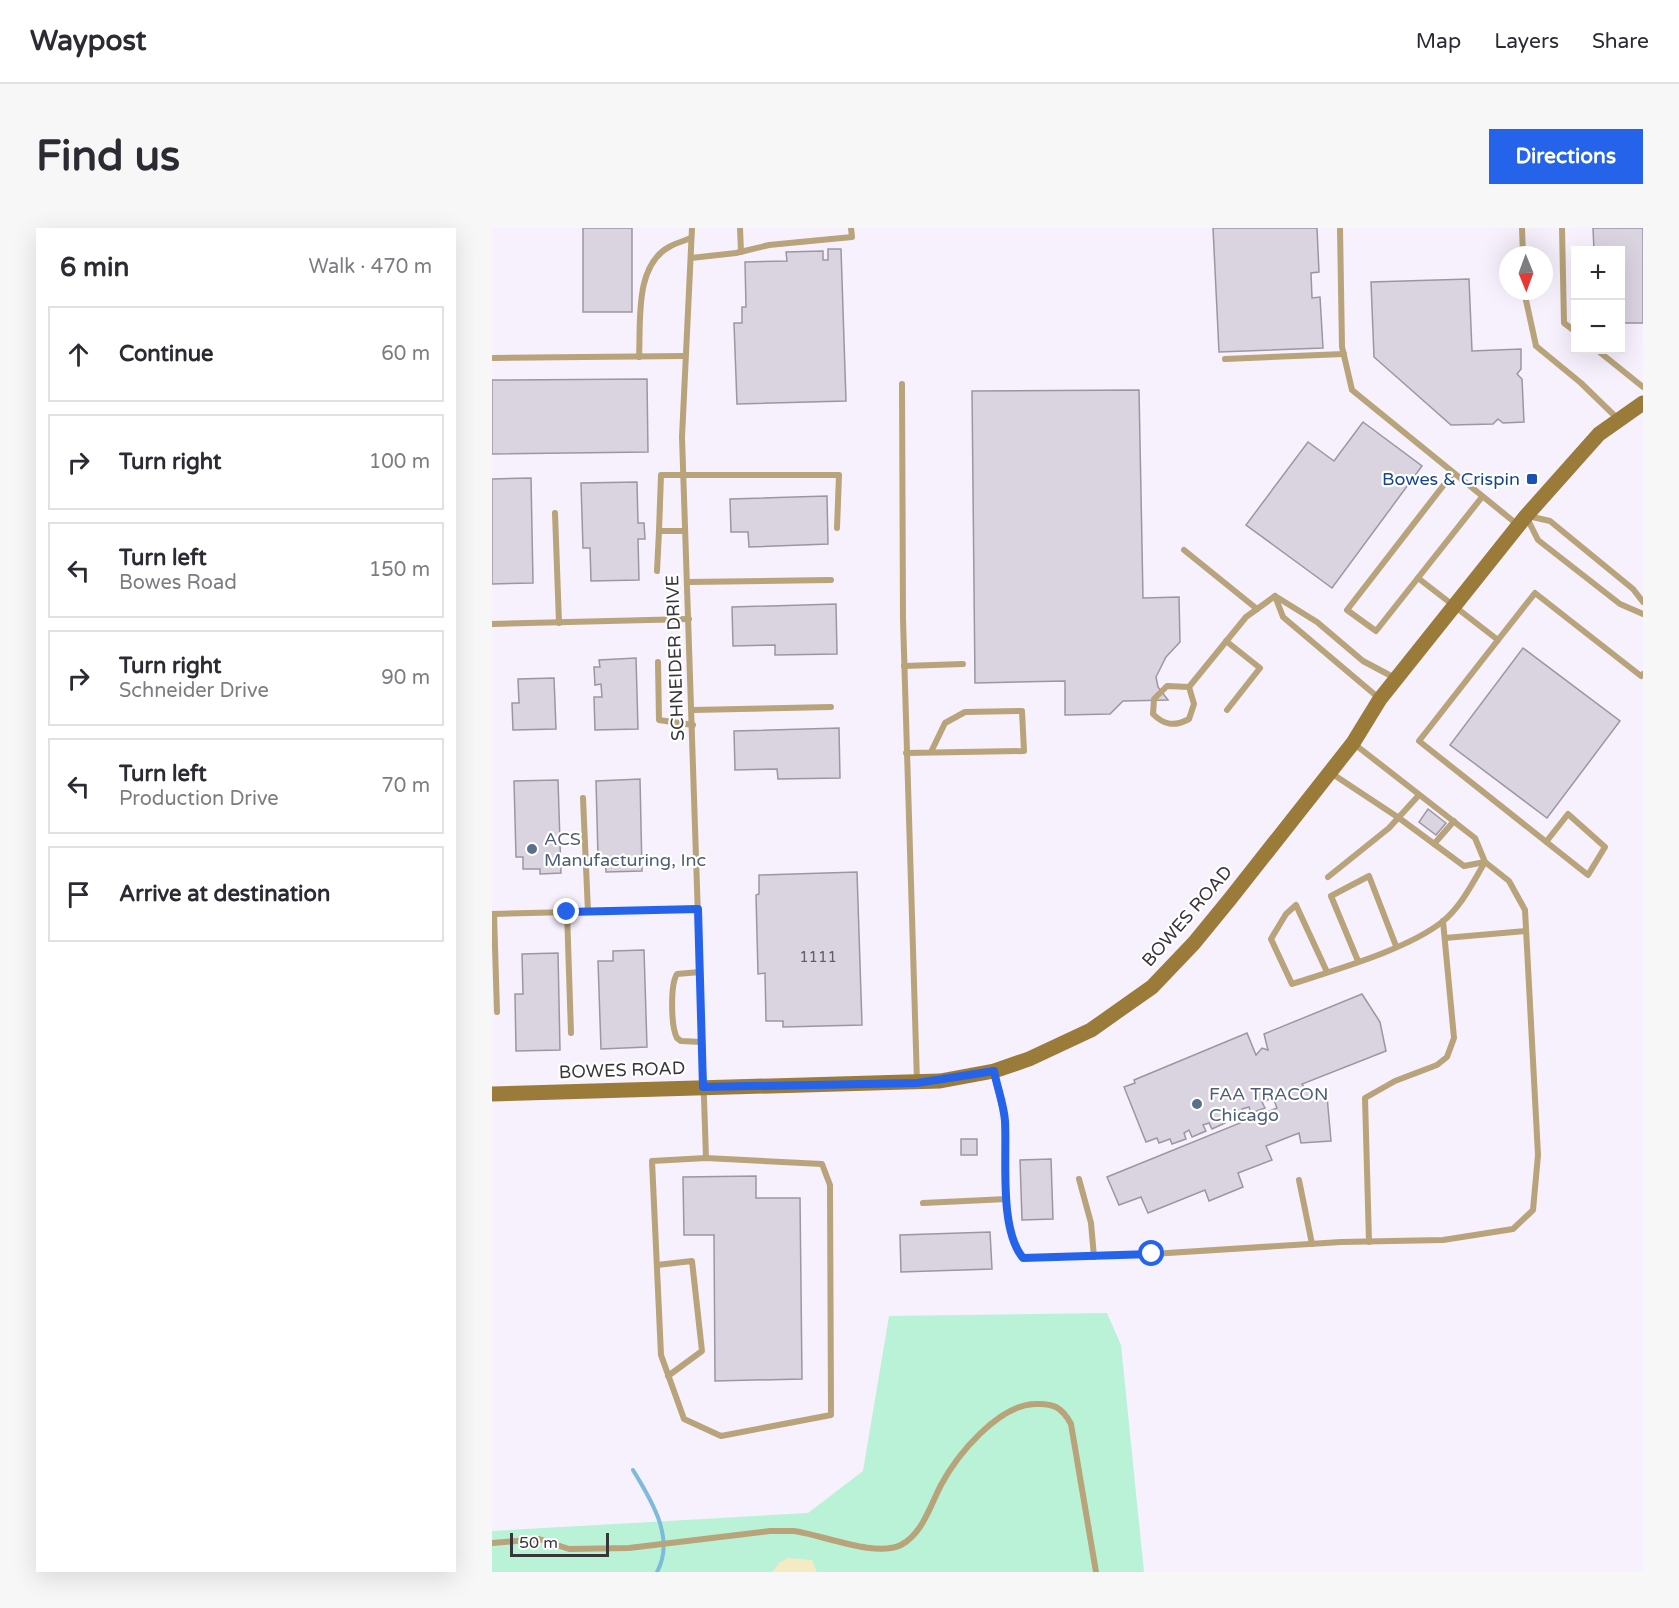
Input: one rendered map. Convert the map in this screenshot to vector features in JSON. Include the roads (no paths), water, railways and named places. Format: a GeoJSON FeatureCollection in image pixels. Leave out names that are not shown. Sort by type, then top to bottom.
{"type":"FeatureCollection","features":[{"type":"Feature","properties":{"kind":"main road","name":"BOWES ROAD"},"geometry":{"type":"LineString","coordinates":[[492,1094],[917,1083],[994,1071],[1029,1059],[1091,1030],[1152,987],[1194,943],[1353,743],[1380,699],[1522,521],[1599,434],[1643,404]]}},
{"type":"Feature","properties":{"kind":"lane","name":"SCHNEIDER DRIVE"},"geometry":{"type":"LineString","coordinates":[[692,228],[685,356],[683,475],[706,1158]]}},
{"type":"Feature","properties":{"kind":"lane"},"geometry":{"type":"LineString","coordinates":[[740,228],[741,252]]}},
{"type":"Feature","properties":{"kind":"lane"},"geometry":{"type":"LineString","coordinates":[[691,258],[741,252],[769,245],[852,237],[851,228]]}},
{"type":"Feature","properties":{"kind":"lane"},"geometry":{"type":"LineString","coordinates":[[1340,228],[1344,354],[1352,390],[1482,497],[1522,521],[1538,540],[1620,604],[1643,614]]}},
{"type":"Feature","properties":{"kind":"lane"},"geometry":{"type":"LineString","coordinates":[[1522,228],[1522,246]]}},
{"type":"Feature","properties":{"kind":"lane"},"geometry":{"type":"LineString","coordinates":[[1562,228],[1564,323],[1571,329]]}},
{"type":"Feature","properties":{"kind":"lane"},"geometry":{"type":"LineString","coordinates":[[639,357],[645,279],[651,265],[668,248],[691,238]]}},
{"type":"Feature","properties":{"kind":"lane"},"geometry":{"type":"LineString","coordinates":[[1526,300],[1536,346],[1581,383],[1619,420]]}},
{"type":"Feature","properties":{"kind":"lane"},"geometry":{"type":"LineString","coordinates":[[1225,358],[1344,354]]}},
{"type":"Feature","properties":{"kind":"lane"},"geometry":{"type":"LineString","coordinates":[[1602,354],[1643,387]]}},
{"type":"Feature","properties":{"kind":"lane"},"geometry":{"type":"LineString","coordinates":[[492,358],[685,356]]}},
{"type":"Feature","properties":{"kind":"lane"},"geometry":{"type":"LineString","coordinates":[[902,384],[904,666],[917,1083]]}},
{"type":"Feature","properties":{"kind":"lane"},"geometry":{"type":"LineString","coordinates":[[1453,473],[1347,610],[1376,631],[1482,497]]}},
{"type":"Feature","properties":{"kind":"lane"},"geometry":{"type":"LineString","coordinates":[[657,571],[661,475],[839,475],[837,528]]}},
{"type":"Feature","properties":{"kind":"lane"},"geometry":{"type":"LineString","coordinates":[[555,513],[559,622]]}},
{"type":"Feature","properties":{"kind":"lane"},"geometry":{"type":"LineString","coordinates":[[1522,521],[1550,521],[1633,589],[1643,602]]}},
{"type":"Feature","properties":{"kind":"lane"},"geometry":{"type":"LineString","coordinates":[[659,531],[685,531]]}},
{"type":"Feature","properties":{"kind":"lane"},"geometry":{"type":"LineString","coordinates":[[1184,550],[1257,609]]}},
{"type":"Feature","properties":{"kind":"lane"},"geometry":{"type":"LineString","coordinates":[[1418,578],[1498,640]]}},
{"type":"Feature","properties":{"kind":"lane"},"geometry":{"type":"LineString","coordinates":[[688,582],[831,580]]}},
{"type":"Feature","properties":{"kind":"lane"},"geometry":{"type":"LineString","coordinates":[[1546,842],[1568,814],[1605,847],[1588,875],[1546,842],[1419,741],[1535,593],[1641,676],[1643,674]]}},
{"type":"Feature","properties":{"kind":"lane"},"geometry":{"type":"LineString","coordinates":[[1190,687],[1246,617],[1275,596]]}},
{"type":"Feature","properties":{"kind":"lane"},"geometry":{"type":"LineString","coordinates":[[1275,596],[1317,622],[1363,661],[1396,679]]}},
{"type":"Feature","properties":{"kind":"lane"},"geometry":{"type":"LineString","coordinates":[[1275,596],[1283,616],[1380,699]]}},
{"type":"Feature","properties":{"kind":"lane"},"geometry":{"type":"LineString","coordinates":[[492,624],[689,619]]}},
{"type":"Feature","properties":{"kind":"lane"},"geometry":{"type":"LineString","coordinates":[[1226,641],[1260,668],[1227,710]]}},
{"type":"Feature","properties":{"kind":"lane"},"geometry":{"type":"LineString","coordinates":[[658,662],[659,720],[693,725]]}},
{"type":"Feature","properties":{"kind":"lane"},"geometry":{"type":"LineString","coordinates":[[904,666],[963,664]]}},
{"type":"Feature","properties":{"kind":"lane"},"geometry":{"type":"LineString","coordinates":[[1167,686],[1190,687],[1194,704],[1189,719],[1178,725],[1162,723],[1153,714],[1154,699],[1167,686]]}},
{"type":"Feature","properties":{"kind":"lane"},"geometry":{"type":"LineString","coordinates":[[692,710],[831,707]]}},
{"type":"Feature","properties":{"kind":"lane"},"geometry":{"type":"LineString","coordinates":[[906,753],[1024,751],[1022,711],[965,712],[945,723],[931,752]]}},
{"type":"Feature","properties":{"kind":"lane"},"geometry":{"type":"LineString","coordinates":[[994,1071],[1005,1118],[1007,1199],[1016,1249],[1023,1258],[1094,1257],[1312,1244],[1443,1240],[1513,1229],[1533,1210],[1538,1155],[1525,910],[1509,881],[1485,862],[1475,838],[1353,743]]}},
{"type":"Feature","properties":{"kind":"lane"},"geometry":{"type":"LineString","coordinates":[[1329,771],[1400,818],[1464,866],[1485,862]]}},
{"type":"Feature","properties":{"kind":"lane"},"geometry":{"type":"LineString","coordinates":[[1328,877],[1400,818],[1419,795]]}},
{"type":"Feature","properties":{"kind":"lane"},"geometry":{"type":"LineString","coordinates":[[583,798],[588,912]]}},
{"type":"Feature","properties":{"kind":"lane"},"geometry":{"type":"LineString","coordinates":[[1434,844],[1454,821]]}},
{"type":"Feature","properties":{"kind":"lane"},"geometry":{"type":"LineString","coordinates":[[1328,972],[1296,905],[1286,914],[1271,939],[1292,984],[1328,972],[1396,946],[1417,937],[1443,921],[1463,899],[1485,862]]}},
{"type":"Feature","properties":{"kind":"lane"},"geometry":{"type":"LineString","coordinates":[[1358,961],[1331,896],[1369,876],[1396,946]]}},
{"type":"Feature","properties":{"kind":"lane"},"geometry":{"type":"LineString","coordinates":[[497,1012],[493,914],[698,909]]}},
{"type":"Feature","properties":{"kind":"lane"},"geometry":{"type":"LineString","coordinates":[[567,912],[571,1033]]}},
{"type":"Feature","properties":{"kind":"lane"},"geometry":{"type":"LineString","coordinates":[[1370,1242],[1365,1098],[1395,1081],[1437,1065],[1447,1057],[1454,1038],[1443,921]]}},
{"type":"Feature","properties":{"kind":"lane"},"geometry":{"type":"LineString","coordinates":[[1444,938],[1526,932]]}},
{"type":"Feature","properties":{"kind":"lane"},"geometry":{"type":"LineString","coordinates":[[700,972],[677,974],[674,980],[673,1017],[677,1038],[681,1041],[702,1042]]}},
{"type":"Feature","properties":{"kind":"lane"},"geometry":{"type":"LineString","coordinates":[[706,1158],[822,1164],[830,1185],[831,1415],[721,1436],[684,1419],[661,1355],[652,1161],[706,1158]]}},
{"type":"Feature","properties":{"kind":"lane"},"geometry":{"type":"LineString","coordinates":[[1079,1179],[1091,1223],[1094,1257]]}},
{"type":"Feature","properties":{"kind":"lane"},"geometry":{"type":"LineString","coordinates":[[1299,1180],[1312,1244]]}},
{"type":"Feature","properties":{"kind":"lane"},"geometry":{"type":"LineString","coordinates":[[923,1203],[1007,1199]]}},
{"type":"Feature","properties":{"kind":"lane"},"geometry":{"type":"LineString","coordinates":[[657,1265],[692,1261],[702,1351],[668,1376]]}},
{"type":"Feature","properties":{"kind":"lane"},"geometry":{"type":"LineString","coordinates":[[492,1543],[539,1539],[568,1549],[629,1548],[745,1532],[782,1531],[870,1547],[890,1548],[900,1545],[921,1526],[951,1468],[988,1426],[1014,1410],[1030,1404],[1046,1404],[1056,1406],[1065,1412],[1071,1424],[1096,1572]]}},
{"type":"Feature","properties":{"kind":"waterway"},"geometry":{"type":"LineString","coordinates":[[633,1470],[647,1493],[662,1532],[664,1546],[657,1572]]}},
{"type":"Feature","properties":{"kind":"place","name":"Bowes & Crispin"},"geometry":{"type":"Point","coordinates":[1532,479]}},
{"type":"Feature","properties":{"kind":"place","name":"ACS Manufacturing, Inc"},"geometry":{"type":"Point","coordinates":[532,849]}},
{"type":"Feature","properties":{"kind":"place","name":"FAA TRACON Chicago"},"geometry":{"type":"Point","coordinates":[1197,1104]}}]}
